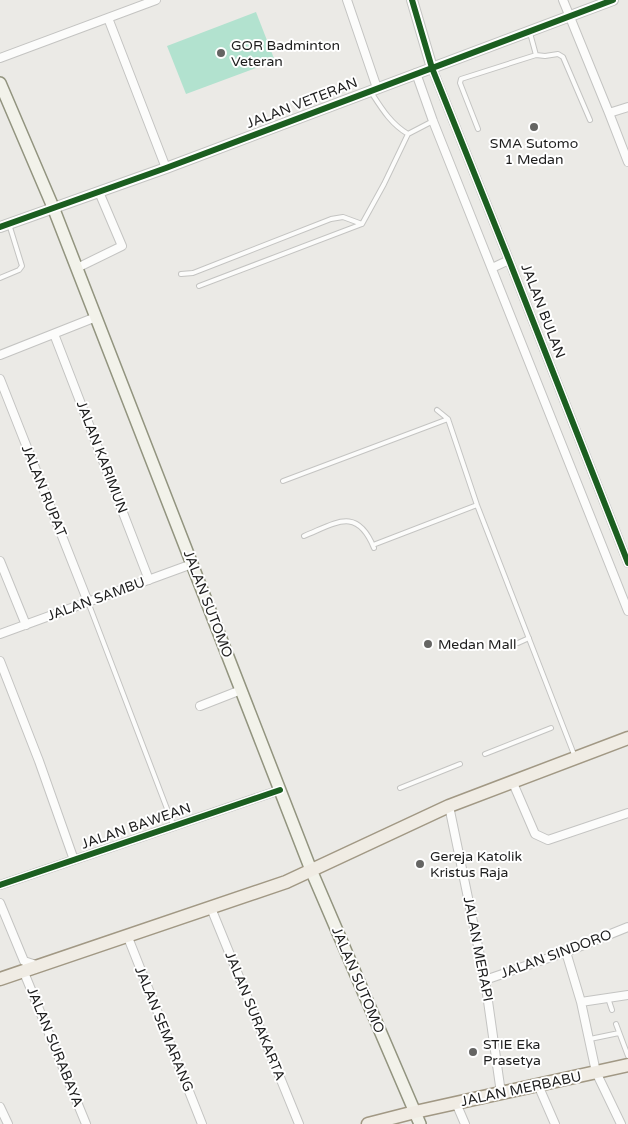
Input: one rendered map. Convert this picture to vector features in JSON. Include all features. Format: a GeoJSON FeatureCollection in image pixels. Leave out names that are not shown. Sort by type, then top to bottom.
{"type":"FeatureCollection","features":[{"type":"Feature","properties":{"kind":"main road","name":"JALAN SUTOMO"},"geometry":{"type":"LineString","coordinates":[[0,83],[53,207],[311,870],[420,1124]]}},
{"type":"Feature","properties":{"kind":"main road"},"geometry":{"type":"LineString","coordinates":[[0,979],[286,882],[449,806],[628,738]]}},
{"type":"Feature","properties":{"kind":"main road","name":"JALAN MERBABU"},"geometry":{"type":"LineString","coordinates":[[368,1124],[414,1112],[628,1065]]}},
{"type":"Feature","properties":{"kind":"main road"},"geometry":{"type":"LineString","coordinates":[[394,1118],[406,1124]]}},
{"type":"Feature","properties":{"kind":"street"},"geometry":{"type":"LineString","coordinates":[[0,58],[156,0]]}},
{"type":"Feature","properties":{"kind":"street"},"geometry":{"type":"LineString","coordinates":[[347,0],[373,89]]}},
{"type":"Feature","properties":{"kind":"street"},"geometry":{"type":"LineString","coordinates":[[412,0],[432,68]]}},
{"type":"Feature","properties":{"kind":"street"},"geometry":{"type":"LineString","coordinates":[[563,0],[610,113],[628,162]]}},
{"type":"Feature","properties":{"kind":"street","name":"JALAN VETERAN"},"geometry":{"type":"LineString","coordinates":[[4,226],[166,168],[613,0]]}},
{"type":"Feature","properties":{"kind":"street"},"geometry":{"type":"LineString","coordinates":[[108,18],[166,168]]}},
{"type":"Feature","properties":{"kind":"street","name":"JALAN BULAN"},"geometry":{"type":"LineString","coordinates":[[432,68],[628,563]]}},
{"type":"Feature","properties":{"kind":"street"},"geometry":{"type":"LineString","coordinates":[[416,74],[628,611]]}},
{"type":"Feature","properties":{"kind":"street"},"geometry":{"type":"LineString","coordinates":[[610,113],[628,107]]}},
{"type":"Feature","properties":{"kind":"street"},"geometry":{"type":"LineString","coordinates":[[77,268],[122,246],[99,192]]}},
{"type":"Feature","properties":{"kind":"street"},"geometry":{"type":"LineString","coordinates":[[492,268],[509,260]]}},
{"type":"Feature","properties":{"kind":"street"},"geometry":{"type":"LineString","coordinates":[[0,355],[96,316]]}},
{"type":"Feature","properties":{"kind":"street","name":"JALAN KARIMUN"},"geometry":{"type":"LineString","coordinates":[[54,334],[149,580]]}},
{"type":"Feature","properties":{"kind":"street","name":"JALAN RUPAT"},"geometry":{"type":"LineString","coordinates":[[0,379],[88,602]]}},
{"type":"Feature","properties":{"kind":"street"},"geometry":{"type":"LineString","coordinates":[[0,561],[26,624]]}},
{"type":"Feature","properties":{"kind":"street","name":"JALAN SAMBU"},"geometry":{"type":"LineString","coordinates":[[0,634],[192,564]]}},
{"type":"Feature","properties":{"kind":"street"},"geometry":{"type":"LineString","coordinates":[[0,661],[39,761],[74,860]]}},
{"type":"Feature","properties":{"kind":"street"},"geometry":{"type":"LineString","coordinates":[[200,706],[241,690]]}},
{"type":"Feature","properties":{"kind":"street"},"geometry":{"type":"LineString","coordinates":[[513,783],[535,834],[548,840],[628,813]]}},
{"type":"Feature","properties":{"kind":"street","name":"JALAN BAWEAN"},"geometry":{"type":"LineString","coordinates":[[0,884],[280,790]]}},
{"type":"Feature","properties":{"kind":"street","name":"JALAN MERAPI"},"geometry":{"type":"LineString","coordinates":[[449,806],[485,980],[501,1093]]}},
{"type":"Feature","properties":{"kind":"street"},"geometry":{"type":"LineString","coordinates":[[0,903],[24,961],[38,965]]}},
{"type":"Feature","properties":{"kind":"street","name":"JALAN SURAKARTA"},"geometry":{"type":"LineString","coordinates":[[211,908],[300,1124]]}},
{"type":"Feature","properties":{"kind":"street","name":"JALAN SINDORO"},"geometry":{"type":"LineString","coordinates":[[485,980],[566,952],[628,927]]}},
{"type":"Feature","properties":{"kind":"street","name":"JALAN SEMARANG"},"geometry":{"type":"LineString","coordinates":[[126,935],[202,1124]]}},
{"type":"Feature","properties":{"kind":"street"},"geometry":{"type":"LineString","coordinates":[[566,952],[581,1002],[596,1072],[621,1124]]}},
{"type":"Feature","properties":{"kind":"street","name":"JALAN SURABAYA"},"geometry":{"type":"LineString","coordinates":[[23,970],[86,1124]]}},
{"type":"Feature","properties":{"kind":"street"},"geometry":{"type":"LineString","coordinates":[[581,1002],[628,995]]}},
{"type":"Feature","properties":{"kind":"street"},"geometry":{"type":"LineString","coordinates":[[538,1085],[554,1124]]}},
{"type":"Feature","properties":{"kind":"street"},"geometry":{"type":"LineString","coordinates":[[456,1103],[465,1124]]}},
{"type":"Feature","properties":{"kind":"street"},"geometry":{"type":"LineString","coordinates":[[0,1107],[8,1124]]}},
{"type":"Feature","properties":{"kind":"lane"},"geometry":{"type":"LineString","coordinates":[[530,31],[536,55]]}},
{"type":"Feature","properties":{"kind":"lane"},"geometry":{"type":"LineString","coordinates":[[478,129],[460,83],[461,79],[536,55],[558,54],[563,58],[590,120]]}},
{"type":"Feature","properties":{"kind":"lane"},"geometry":{"type":"LineString","coordinates":[[373,89],[384,113],[400,129],[408,134]]}},
{"type":"Feature","properties":{"kind":"lane"},"geometry":{"type":"LineString","coordinates":[[199,286],[362,224],[408,134],[433,121]]}},
{"type":"Feature","properties":{"kind":"lane"},"geometry":{"type":"LineString","coordinates":[[181,274],[193,273],[331,219],[343,218],[362,224]]}},
{"type":"Feature","properties":{"kind":"lane"},"geometry":{"type":"LineString","coordinates":[[0,278],[19,270],[22,266],[4,226]]}},
{"type":"Feature","properties":{"kind":"lane"},"geometry":{"type":"LineString","coordinates":[[437,410],[448,418],[476,505],[576,758]]}},
{"type":"Feature","properties":{"kind":"lane"},"geometry":{"type":"LineString","coordinates":[[283,481],[448,418]]}},
{"type":"Feature","properties":{"kind":"lane"},"geometry":{"type":"LineString","coordinates":[[304,536],[342,521],[350,521],[357,523],[363,528],[374,547],[476,505]]}},
{"type":"Feature","properties":{"kind":"lane"},"geometry":{"type":"LineString","coordinates":[[88,602],[174,827]]}},
{"type":"Feature","properties":{"kind":"lane"},"geometry":{"type":"LineString","coordinates":[[518,643],[529,638]]}},
{"type":"Feature","properties":{"kind":"lane"},"geometry":{"type":"LineString","coordinates":[[485,754],[551,728]]}},
{"type":"Feature","properties":{"kind":"lane"},"geometry":{"type":"LineString","coordinates":[[400,788],[460,764]]}},
{"type":"Feature","properties":{"kind":"lane"},"geometry":{"type":"LineString","coordinates":[[608,998],[612,1010]]}},
{"type":"Feature","properties":{"kind":"lane"},"geometry":{"type":"LineString","coordinates":[[616,1024],[628,1056]]}},
{"type":"Feature","properties":{"kind":"lane"},"geometry":{"type":"LineString","coordinates":[[589,1039],[619,1032]]}},
{"type":"Feature","properties":{"kind":"green space","name":"GOR Badminton Veteran"},"geometry":{"type":"Polygon","coordinates":[[[256,12],[275,61],[186,94],[167,46],[256,12]]]}},
{"type":"Feature","properties":{"kind":"cycle path"},"geometry":{"type":"LineString","coordinates":[[412,0],[432,68],[628,563]]}},
{"type":"Feature","properties":{"kind":"cycle path"},"geometry":{"type":"LineString","coordinates":[[0,227],[166,168],[613,0]]}},
{"type":"Feature","properties":{"kind":"cycle path"},"geometry":{"type":"LineString","coordinates":[[0,885],[280,790]]}},
{"type":"Feature","properties":{"kind":"place","name":"GOR Badminton Veteran"},"geometry":{"type":"Point","coordinates":[221,53]}},
{"type":"Feature","properties":{"kind":"place","name":"SMA Sutomo 1 Medan"},"geometry":{"type":"Point","coordinates":[534,127]}},
{"type":"Feature","properties":{"kind":"place","name":"Medan Mall"},"geometry":{"type":"Point","coordinates":[428,644]}},
{"type":"Feature","properties":{"kind":"place","name":"Gereja Katolik Kristus Raja"},"geometry":{"type":"Point","coordinates":[420,864]}},
{"type":"Feature","properties":{"kind":"place","name":"STIE Eka Prasetya"},"geometry":{"type":"Point","coordinates":[473,1052]}}]}
